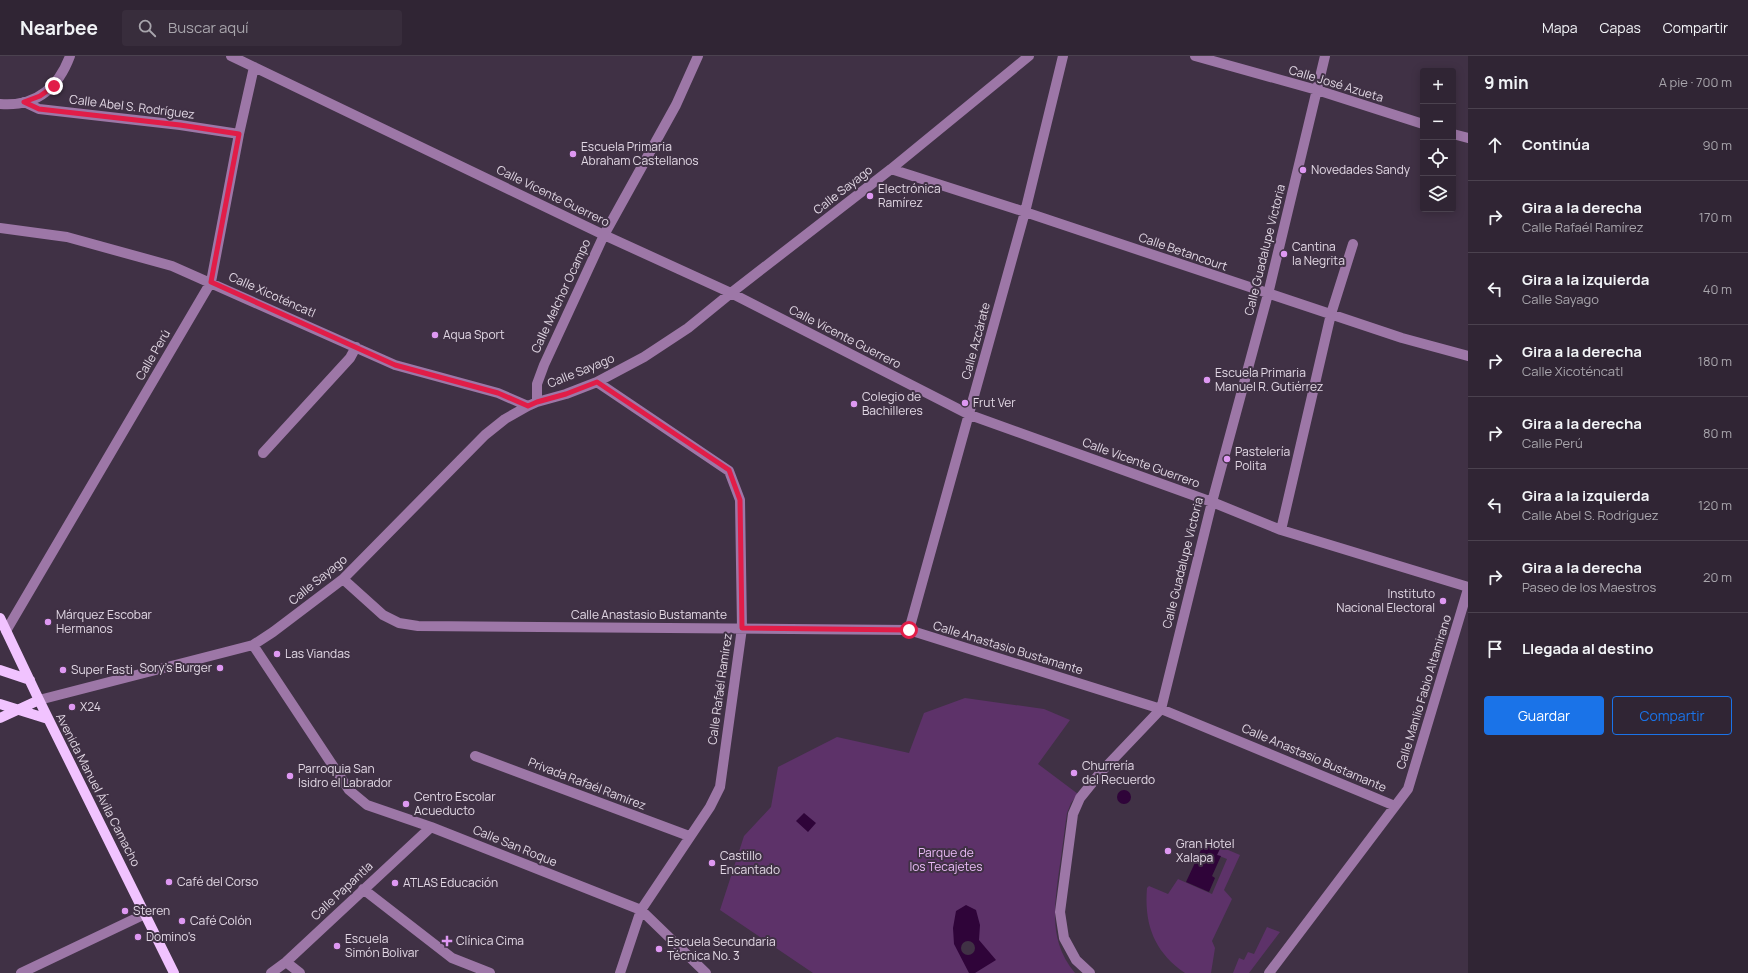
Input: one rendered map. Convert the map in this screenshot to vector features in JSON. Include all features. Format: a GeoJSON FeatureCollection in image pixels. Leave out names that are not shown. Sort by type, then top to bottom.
{"type":"FeatureCollection","features":[{"type":"Feature","properties":{"kind":"main road","name":"Avenida Manuel Ávila Camacho"},"geometry":{"type":"LineString","coordinates":[[0,618],[48,719],[174,973]]}},
{"type":"Feature","properties":{"kind":"main road"},"geometry":{"type":"LineString","coordinates":[[0,670],[30,680]]}},
{"type":"Feature","properties":{"kind":"main road"},"geometry":{"type":"LineString","coordinates":[[0,718],[39,700]]}},
{"type":"Feature","properties":{"kind":"main road"},"geometry":{"type":"LineString","coordinates":[[0,704],[17,711],[48,719]]}},
{"type":"Feature","properties":{"kind":"street"},"geometry":{"type":"LineString","coordinates":[[0,104],[24,102],[40,96],[54,86],[64,73],[70,56]]}},
{"type":"Feature","properties":{"kind":"street","name":"Calle Vicente Guerrero"},"geometry":{"type":"LineString","coordinates":[[231,56],[604,235],[731,293],[970,415],[1212,502],[1281,530],[1468,588]]}},
{"type":"Feature","properties":{"kind":"street","name":"Calle Melchor Ocampo"},"geometry":{"type":"LineString","coordinates":[[533,404],[544,365],[604,235],[676,105],[698,56]]}},
{"type":"Feature","properties":{"kind":"street","name":"Calle Sayago"},"geometry":{"type":"LineString","coordinates":[[39,700],[253,645],[273,632],[343,579],[485,435],[506,419],[533,404],[566,394],[597,382],[644,357],[688,328],[891,169],[1029,56]]}},
{"type":"Feature","properties":{"kind":"street","name":"Calle Azcárate"},"geometry":{"type":"LineString","coordinates":[[909,630],[970,415],[1025,212],[1063,56]]}},
{"type":"Feature","properties":{"kind":"street","name":"Calle José Azueta"},"geometry":{"type":"LineString","coordinates":[[1195,56],[1317,90],[1420,123]]}},
{"type":"Feature","properties":{"kind":"street","name":"Calle Guadalupe Victoria"},"geometry":{"type":"LineString","coordinates":[[1090,973],[1076,960],[1064,938],[1060,912],[1073,814],[1080,798],[1101,772],[1161,709],[1212,502],[1268,294],[1325,56]]}},
{"type":"Feature","properties":{"kind":"street","name":"Calle Perú"},"geometry":{"type":"LineString","coordinates":[[6,631],[211,282],[239,134],[254,67]]}},
{"type":"Feature","properties":{"kind":"street","name":"Calle Abel S. Rodríguez"},"geometry":{"type":"LineString","coordinates":[[24,102],[39,109],[180,125],[239,134]]}},
{"type":"Feature","properties":{"kind":"street"},"geometry":{"type":"LineString","coordinates":[[1456,135],[1468,138]]}},
{"type":"Feature","properties":{"kind":"street","name":"Calle Betancourt"},"geometry":{"type":"LineString","coordinates":[[891,169],[1025,212],[1402,338],[1468,356]]}},
{"type":"Feature","properties":{"kind":"street","name":"Calle Xicoténcatl"},"geometry":{"type":"LineString","coordinates":[[0,228],[67,237],[172,266],[211,282],[395,365],[533,404]]}},
{"type":"Feature","properties":{"kind":"street"},"geometry":{"type":"LineString","coordinates":[[1281,530],[1331,314],[1353,244]]}},
{"type":"Feature","properties":{"kind":"street"},"geometry":{"type":"LineString","coordinates":[[263,453],[350,358],[356,347]]}},
{"type":"Feature","properties":{"kind":"street","name":"Calle Rafaél Ramírez"},"geometry":{"type":"LineString","coordinates":[[597,382],[729,470],[740,500],[742,628],[720,787],[710,806],[640,910],[620,973]]}},
{"type":"Feature","properties":{"kind":"street","name":"Calle Anastasio Bustamante"},"geometry":{"type":"LineString","coordinates":[[343,579],[383,615],[399,623],[418,626],[909,630],[1161,709],[1395,806]]}},
{"type":"Feature","properties":{"kind":"street","name":"Calle Manlio Fabio Altamirano"},"geometry":{"type":"LineString","coordinates":[[1269,973],[1408,790],[1468,588]]}},
{"type":"Feature","properties":{"kind":"street","name":"Calle San Roque"},"geometry":{"type":"LineString","coordinates":[[253,645],[349,790],[367,805],[430,827],[640,910],[706,973]]}},
{"type":"Feature","properties":{"kind":"street","name":"Privada Rafaél Ramírez"},"geometry":{"type":"LineString","coordinates":[[476,756],[689,836]]}},
{"type":"Feature","properties":{"kind":"street","name":"Calle Papantla"},"geometry":{"type":"LineString","coordinates":[[271,973],[286,962],[430,827]]}},
{"type":"Feature","properties":{"kind":"street"},"geometry":{"type":"LineString","coordinates":[[363,889],[452,958],[490,973]]}},
{"type":"Feature","properties":{"kind":"street"},"geometry":{"type":"LineString","coordinates":[[21,973],[145,914]]}},
{"type":"Feature","properties":{"kind":"street"},"geometry":{"type":"LineString","coordinates":[[286,962],[300,973]]}},
{"type":"Feature","properties":{"kind":"green space","name":"Parque de los Tecajetes"},"geometry":{"type":"Polygon","coordinates":[[[965,698],[1044,709],[1070,720],[1038,764],[1078,794],[1071,803],[1067,813],[1055,911],[1057,937],[1067,961],[1075,973],[813,973],[720,910],[744,836],[771,807],[778,767],[837,737],[909,753],[924,713],[965,698]]]}},
{"type":"Feature","properties":{"kind":"green space"},"geometry":{"type":"Polygon","coordinates":[[[1221,847],[1240,855],[1224,890],[1232,899],[1212,941],[1215,948],[1211,973],[1185,973],[1174,965],[1166,956],[1153,936],[1147,914],[1147,888],[1149,886],[1168,894],[1178,879],[1212,894],[1227,859],[1217,855],[1221,847]]]}},
{"type":"Feature","properties":{"kind":"green space"},"geometry":{"type":"Polygon","coordinates":[[[1267,927],[1280,932],[1249,973],[1233,973],[1239,958],[1244,960],[1248,952],[1254,954],[1267,927]]]}},
{"type":"Feature","properties":{"kind":"shaded area"},"geometry":{"type":"Polygon","coordinates":[[[1124,790],[1129,792],[1131,797],[1129,802],[1124,804],[1119,802],[1117,797],[1119,792],[1124,790]]]}},
{"type":"Feature","properties":{"kind":"shaded area"},"geometry":{"type":"Polygon","coordinates":[[[804,813],[816,823],[808,832],[796,821],[804,813]]]}},
{"type":"Feature","properties":{"kind":"shaded area"},"geometry":{"type":"Polygon","coordinates":[[[1206,839],[1221,846],[1217,855],[1221,856],[1212,876],[1215,878],[1209,892],[1186,882],[1206,839]]]}},
{"type":"Feature","properties":{"kind":"shaded area"},"geometry":{"type":"Polygon","coordinates":[[[966,905],[976,910],[980,925],[979,940],[996,960],[975,973],[969,973],[954,944],[953,928],[956,911],[966,905]]]}},
{"type":"Feature","properties":{"kind":"pier"},"geometry":{"type":"Polygon","coordinates":[[[968,941],[973,943],[975,948],[973,953],[968,955],[963,953],[961,948],[963,943],[968,941]]]}},
{"type":"Feature","properties":{"kind":"place","name":"Escuela Primaria Abraham Castellanos"},"geometry":{"type":"Point","coordinates":[573,154]}},
{"type":"Feature","properties":{"kind":"place","name":"Novedades Sandy"},"geometry":{"type":"Point","coordinates":[1303,170]}},
{"type":"Feature","properties":{"kind":"place","name":"Electrónica Ramírez"},"geometry":{"type":"Point","coordinates":[870,196]}},
{"type":"Feature","properties":{"kind":"place","name":"Cantina la Negrita"},"geometry":{"type":"Point","coordinates":[1284,254]}},
{"type":"Feature","properties":{"kind":"place","name":"Aqua Sport"},"geometry":{"type":"Point","coordinates":[435,335]}},
{"type":"Feature","properties":{"kind":"place","name":"Escuela Primaria Manuel R. Gutiérrez"},"geometry":{"type":"Point","coordinates":[1207,380]}},
{"type":"Feature","properties":{"kind":"place","name":"Frut Ver"},"geometry":{"type":"Point","coordinates":[965,403]}},
{"type":"Feature","properties":{"kind":"place","name":"Colegio de Bachilleres"},"geometry":{"type":"Point","coordinates":[854,404]}},
{"type":"Feature","properties":{"kind":"place","name":"Pastelería Polita"},"geometry":{"type":"Point","coordinates":[1227,459]}},
{"type":"Feature","properties":{"kind":"place","name":"Instituto Nacional Electoral"},"geometry":{"type":"Point","coordinates":[1443,601]}},
{"type":"Feature","properties":{"kind":"place","name":"Márquez Escobar Hermanos"},"geometry":{"type":"Point","coordinates":[48,622]}},
{"type":"Feature","properties":{"kind":"place","name":"Las Viandas"},"geometry":{"type":"Point","coordinates":[277,654]}},
{"type":"Feature","properties":{"kind":"place","name":"Sory's Burger"},"geometry":{"type":"Point","coordinates":[220,668]}},
{"type":"Feature","properties":{"kind":"place","name":"Super Fasti"},"geometry":{"type":"Point","coordinates":[63,670]}},
{"type":"Feature","properties":{"kind":"place","name":"X24"},"geometry":{"type":"Point","coordinates":[72,707]}},
{"type":"Feature","properties":{"kind":"place","name":"Churrería del Recuerdo"},"geometry":{"type":"Point","coordinates":[1074,773]}},
{"type":"Feature","properties":{"kind":"place","name":"Parroquia San Isidro el Labrador"},"geometry":{"type":"Point","coordinates":[290,776]}},
{"type":"Feature","properties":{"kind":"place","name":"Centro Escolar Acueducto"},"geometry":{"type":"Point","coordinates":[406,804]}},
{"type":"Feature","properties":{"kind":"place","name":"Gran Hotel Xalapa"},"geometry":{"type":"Point","coordinates":[1168,851]}},
{"type":"Feature","properties":{"kind":"place","name":"Castillo Encantado"},"geometry":{"type":"Point","coordinates":[712,863]}},
{"type":"Feature","properties":{"kind":"place","name":"Café del Corso"},"geometry":{"type":"Point","coordinates":[169,882]}},
{"type":"Feature","properties":{"kind":"place","name":"ATLAS Educación"},"geometry":{"type":"Point","coordinates":[395,883]}},
{"type":"Feature","properties":{"kind":"place","name":"Steren"},"geometry":{"type":"Point","coordinates":[125,911]}},
{"type":"Feature","properties":{"kind":"place","name":"Café Colón"},"geometry":{"type":"Point","coordinates":[182,921]}},
{"type":"Feature","properties":{"kind":"place","name":"Domino's"},"geometry":{"type":"Point","coordinates":[138,937]}},
{"type":"Feature","properties":{"kind":"place","name":"Clínica Cima"},"geometry":{"type":"Point","coordinates":[447,941]}},
{"type":"Feature","properties":{"kind":"place","name":"Escuela Simón Bolivar"},"geometry":{"type":"Point","coordinates":[337,946]}},
{"type":"Feature","properties":{"kind":"place","name":"Escuela Secundaria Técnica No. 3"},"geometry":{"type":"Point","coordinates":[659,949]}},
{"type":"Feature","properties":{"kind":"route"},"geometry":{"type":"LineString","coordinates":[[54,86],[40,96],[24,102],[39,109],[180,125],[239,134],[211,282],[395,365],[498,393],[528,406],[597,382],[729,470],[740,500],[742,628],[909,630]]}}]}
